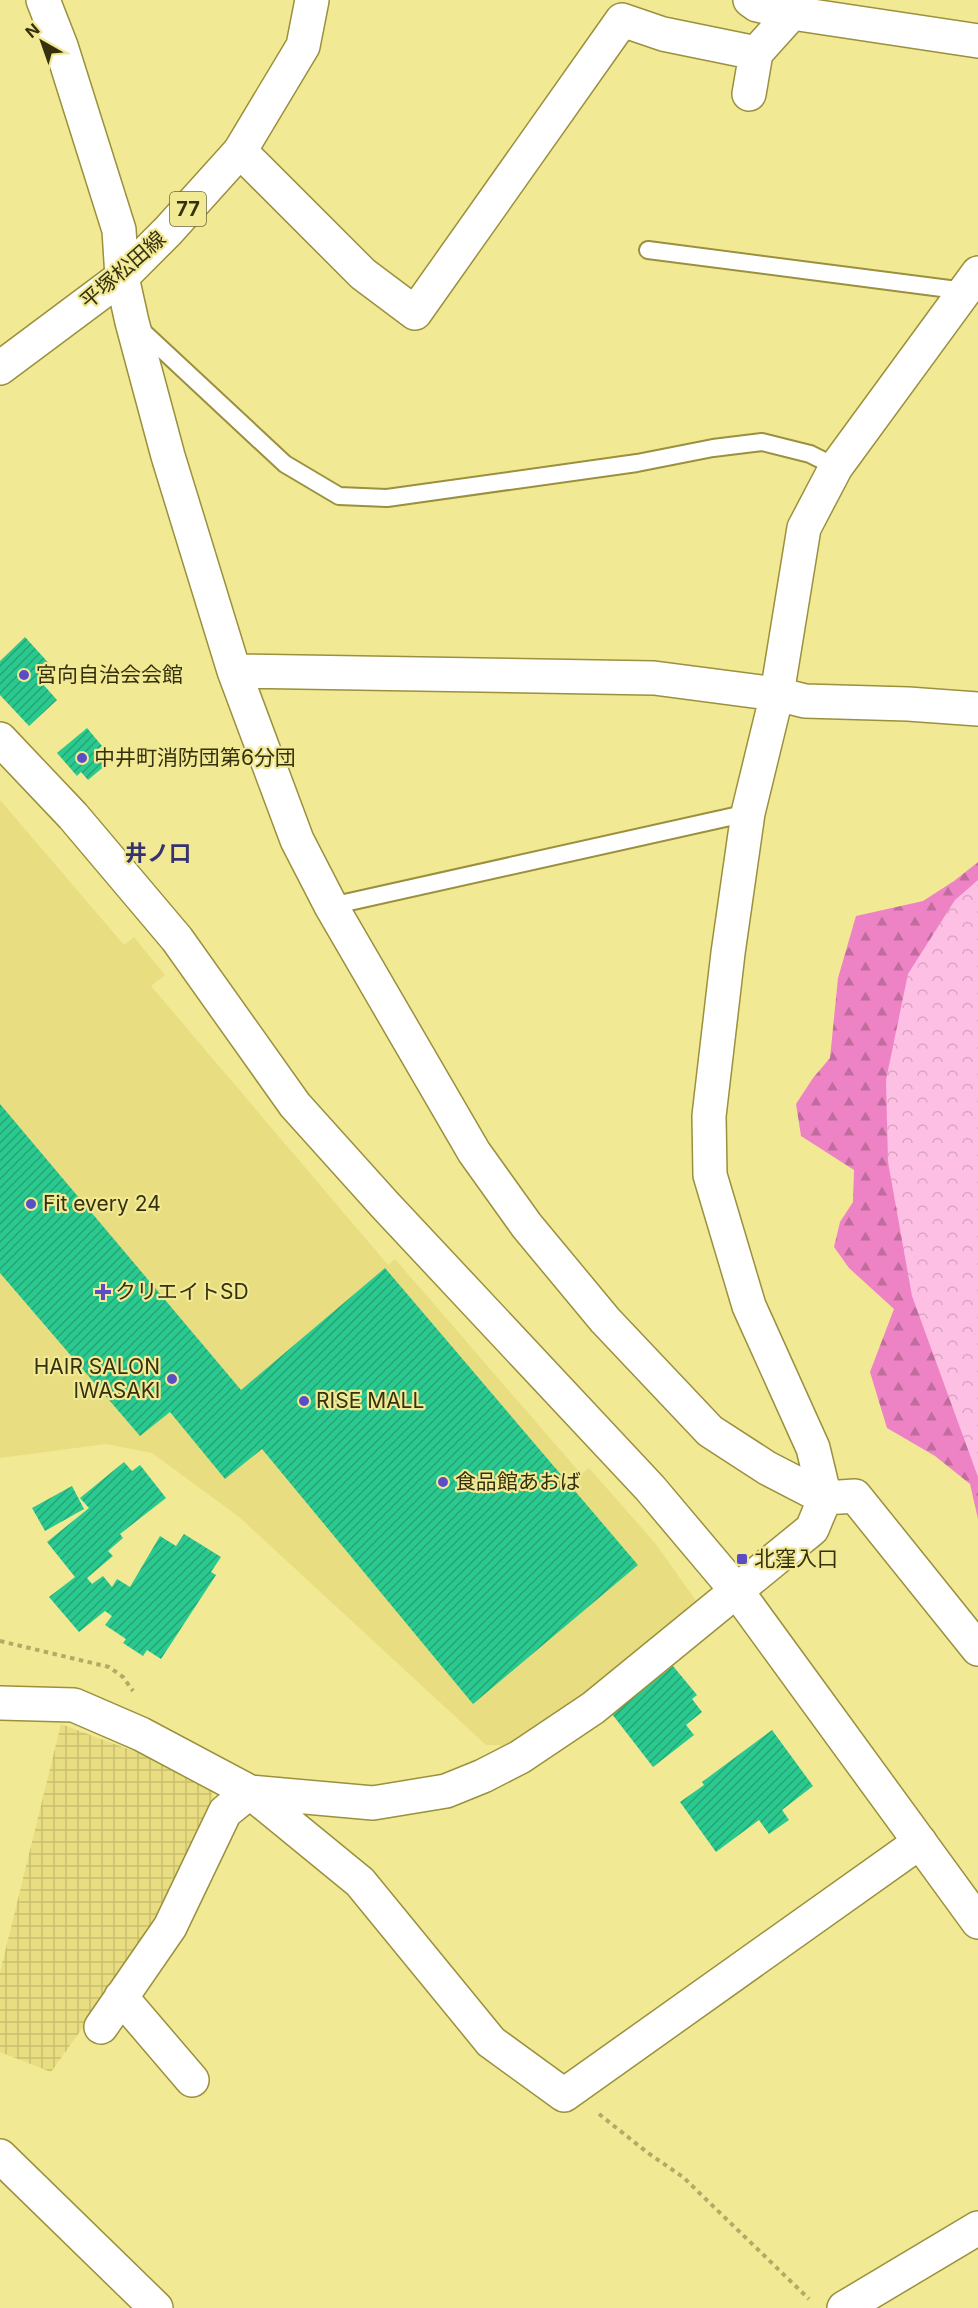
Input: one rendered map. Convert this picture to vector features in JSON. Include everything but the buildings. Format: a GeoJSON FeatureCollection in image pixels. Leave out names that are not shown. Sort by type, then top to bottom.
{"type":"FeatureCollection","features":[{"type":"Feature","properties":{"kind":"street"},"geometry":{"type":"LineString","coordinates":[[43,0],[62,46],[119,230],[122,276],[132,322],[168,456],[234,670],[297,840],[332,906],[474,1152],[527,1226],[605,1320],[710,1431],[767,1468],[825,1498],[855,1496],[978,1649]]}},
{"type":"Feature","properties":{"kind":"street","name":"平塚松田線"},"geometry":{"type":"LineString","coordinates":[[0,368],[122,276],[168,231],[240,151],[303,46],[312,0]]}},
{"type":"Feature","properties":{"kind":"street"},"geometry":{"type":"LineString","coordinates":[[750,0],[757,5],[792,13],[978,41]]}},
{"type":"Feature","properties":{"kind":"street"},"geometry":{"type":"LineString","coordinates":[[749,94],[756,53],[792,13]]}},
{"type":"Feature","properties":{"kind":"street"},"geometry":{"type":"LineString","coordinates":[[240,151],[363,274],[415,313],[622,20],[663,34],[756,53]]}},
{"type":"Feature","properties":{"kind":"street"},"geometry":{"type":"LineString","coordinates":[[101,2026],[170,1928],[225,1812],[250,1792],[374,1803],[446,1791],[465,1784],[519,1757],[593,1708],[812,1528],[825,1498],[813,1448],[749,1306],[710,1175],[709,1116],[748,813],[777,694],[804,528],[836,467],[972,282]]}},
{"type":"Feature","properties":{"kind":"street"},"geometry":{"type":"LineString","coordinates":[[234,670],[654,678],[777,694],[805,701],[978,708]]}},
{"type":"Feature","properties":{"kind":"street"},"geometry":{"type":"LineString","coordinates":[[0,740],[73,816],[177,939],[295,1105],[384,1205],[650,1488],[736,1590],[978,1922]]}},
{"type":"Feature","properties":{"kind":"street"},"geometry":{"type":"LineString","coordinates":[[0,1703],[74,1705],[141,1734],[250,1792],[360,1882],[491,2042],[564,2095],[920,1842]]}},
{"type":"Feature","properties":{"kind":"street"},"geometry":{"type":"LineString","coordinates":[[122,1997],[192,2080]]}},
{"type":"Feature","properties":{"kind":"street"},"geometry":{"type":"LineString","coordinates":[[0,2158],[156,2308]]}},
{"type":"Feature","properties":{"kind":"street"},"geometry":{"type":"LineString","coordinates":[[844,2308],[978,2228]]}},
{"type":"Feature","properties":{"kind":"lane"},"geometry":{"type":"LineString","coordinates":[[648,250],[972,282]]}},
{"type":"Feature","properties":{"kind":"lane"},"geometry":{"type":"LineString","coordinates":[[132,322],[285,464],[339,496],[387,498],[637,463],[713,448],[762,442],[810,454],[836,467]]}},
{"type":"Feature","properties":{"kind":"lane"},"geometry":{"type":"LineString","coordinates":[[332,906],[748,813]]}},
{"type":"Feature","properties":{"kind":"path"},"geometry":{"type":"LineString","coordinates":[[564,2095],[589,2106],[648,2153],[683,2177],[810,2300]]}},
{"type":"Feature","properties":{"kind":"shaded area"},"geometry":{"type":"Polygon","coordinates":[[[0,800],[124,945],[134,937],[165,975],[151,986],[388,1265],[395,1259],[581,1474],[589,1468],[655,1543],[702,1609],[515,1751],[498,1745],[486,1745],[239,1517],[152,1453],[106,1444],[0,1458],[0,800]]]}},
{"type":"Feature","properties":{"kind":"shaded area"},"geometry":{"type":"Polygon","coordinates":[[[61,1724],[152,1758],[210,1788],[215,1804],[137,1952],[51,2072],[0,2052],[0,1972],[61,1724]]]}},
{"type":"Feature","properties":{"kind":"green space"},"geometry":{"type":"Polygon","coordinates":[[[978,862],[978,1519],[970,1484],[935,1456],[887,1428],[870,1372],[894,1309],[849,1268],[834,1247],[840,1222],[853,1202],[854,1170],[801,1136],[796,1104],[830,1058],[838,978],[856,916],[923,901],[978,862]]]}},
{"type":"Feature","properties":{"kind":"green space"},"geometry":{"type":"Polygon","coordinates":[[[978,880],[978,1477],[912,1296],[888,1162],[886,1080],[908,974],[955,900],[978,880]]]}},
{"type":"Feature","properties":{"kind":"place","name":"宮向自治会会館"},"geometry":{"type":"Point","coordinates":[24,675]}},
{"type":"Feature","properties":{"kind":"place","name":"中井町消防団第6分団"},"geometry":{"type":"Point","coordinates":[82,758]}},
{"type":"Feature","properties":{"kind":"place","name":"Fit every 24"},"geometry":{"type":"Point","coordinates":[31,1204]}},
{"type":"Feature","properties":{"kind":"place","name":"クリエイトSD"},"geometry":{"type":"Point","coordinates":[103,1292]}},
{"type":"Feature","properties":{"kind":"place","name":"HAIR SALON lWASAKl"},"geometry":{"type":"Point","coordinates":[172,1379]}},
{"type":"Feature","properties":{"kind":"place","name":"RISE MALL"},"geometry":{"type":"Point","coordinates":[304,1401]}},
{"type":"Feature","properties":{"kind":"place","name":"食品館あおば"},"geometry":{"type":"Point","coordinates":[443,1482]}},
{"type":"Feature","properties":{"kind":"place","name":"北窪入口"},"geometry":{"type":"Point","coordinates":[742,1559]}},
{"type":"Feature","properties":{"kind":"district","name":"井ノ口"},"geometry":{"type":"Point","coordinates":[158,853]}}]}
